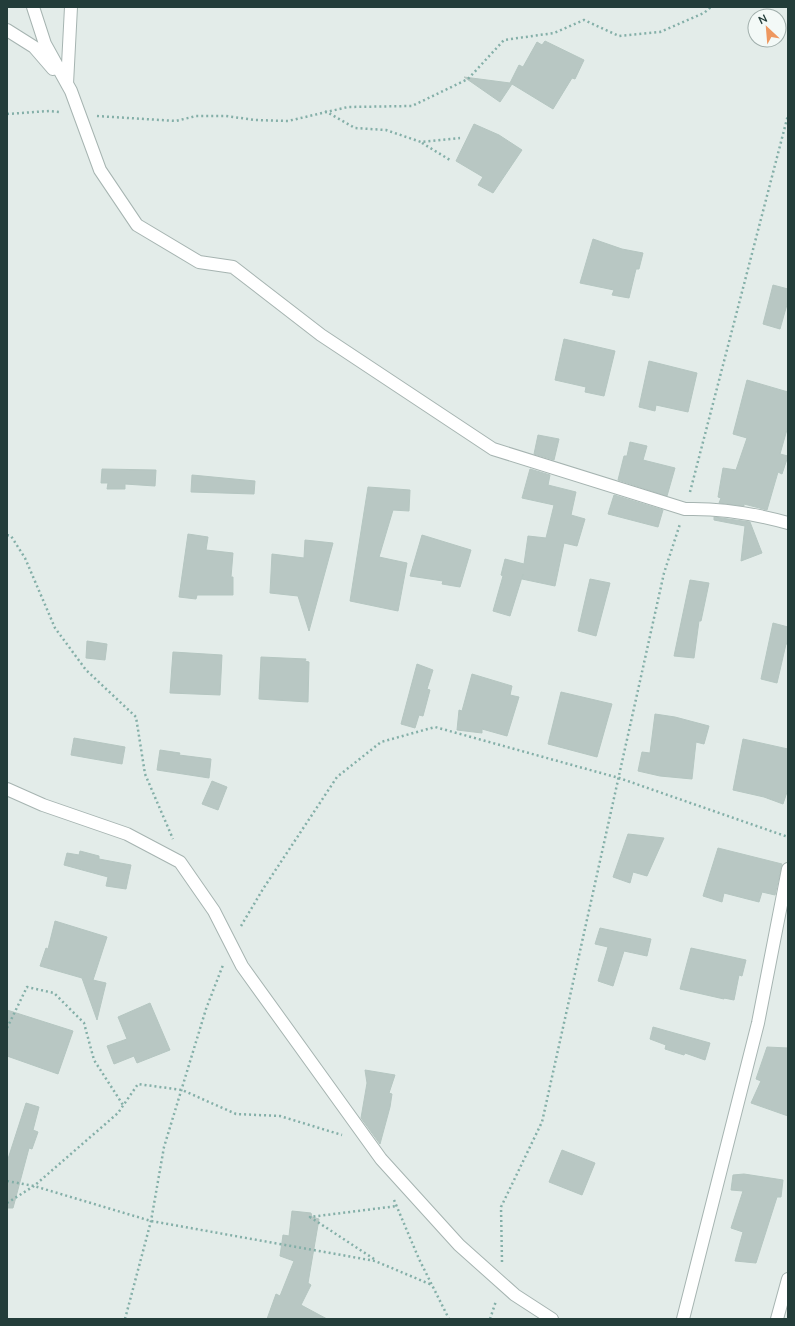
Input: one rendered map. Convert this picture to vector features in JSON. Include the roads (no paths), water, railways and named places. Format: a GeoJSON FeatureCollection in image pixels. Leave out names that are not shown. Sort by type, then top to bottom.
{"type":"FeatureCollection","features":[{"type":"Feature","properties":{"kind":"street"},"geometry":{"type":"LineString","coordinates":[[32,7],[46,44],[67,85],[100,170],[136,225],[199,262],[233,267],[321,335],[492,449],[685,509],[701,509],[772,518],[788,523]]}},
{"type":"Feature","properties":{"kind":"street"},"geometry":{"type":"LineString","coordinates":[[67,85],[71,7]]}},
{"type":"Feature","properties":{"kind":"street"},"geometry":{"type":"LineString","coordinates":[[7,30],[34,47],[67,85]]}},
{"type":"Feature","properties":{"kind":"street"},"geometry":{"type":"LineString","coordinates":[[7,789],[43,805],[127,834],[180,862],[214,911],[246,972],[381,1159],[459,1245],[514,1295],[552,1319]]}},
{"type":"Feature","properties":{"kind":"street"},"geometry":{"type":"LineString","coordinates":[[683,1319],[758,1023],[788,869]]}},
{"type":"Feature","properties":{"kind":"street"},"geometry":{"type":"LineString","coordinates":[[777,1319],[788,1279]]}}]}
